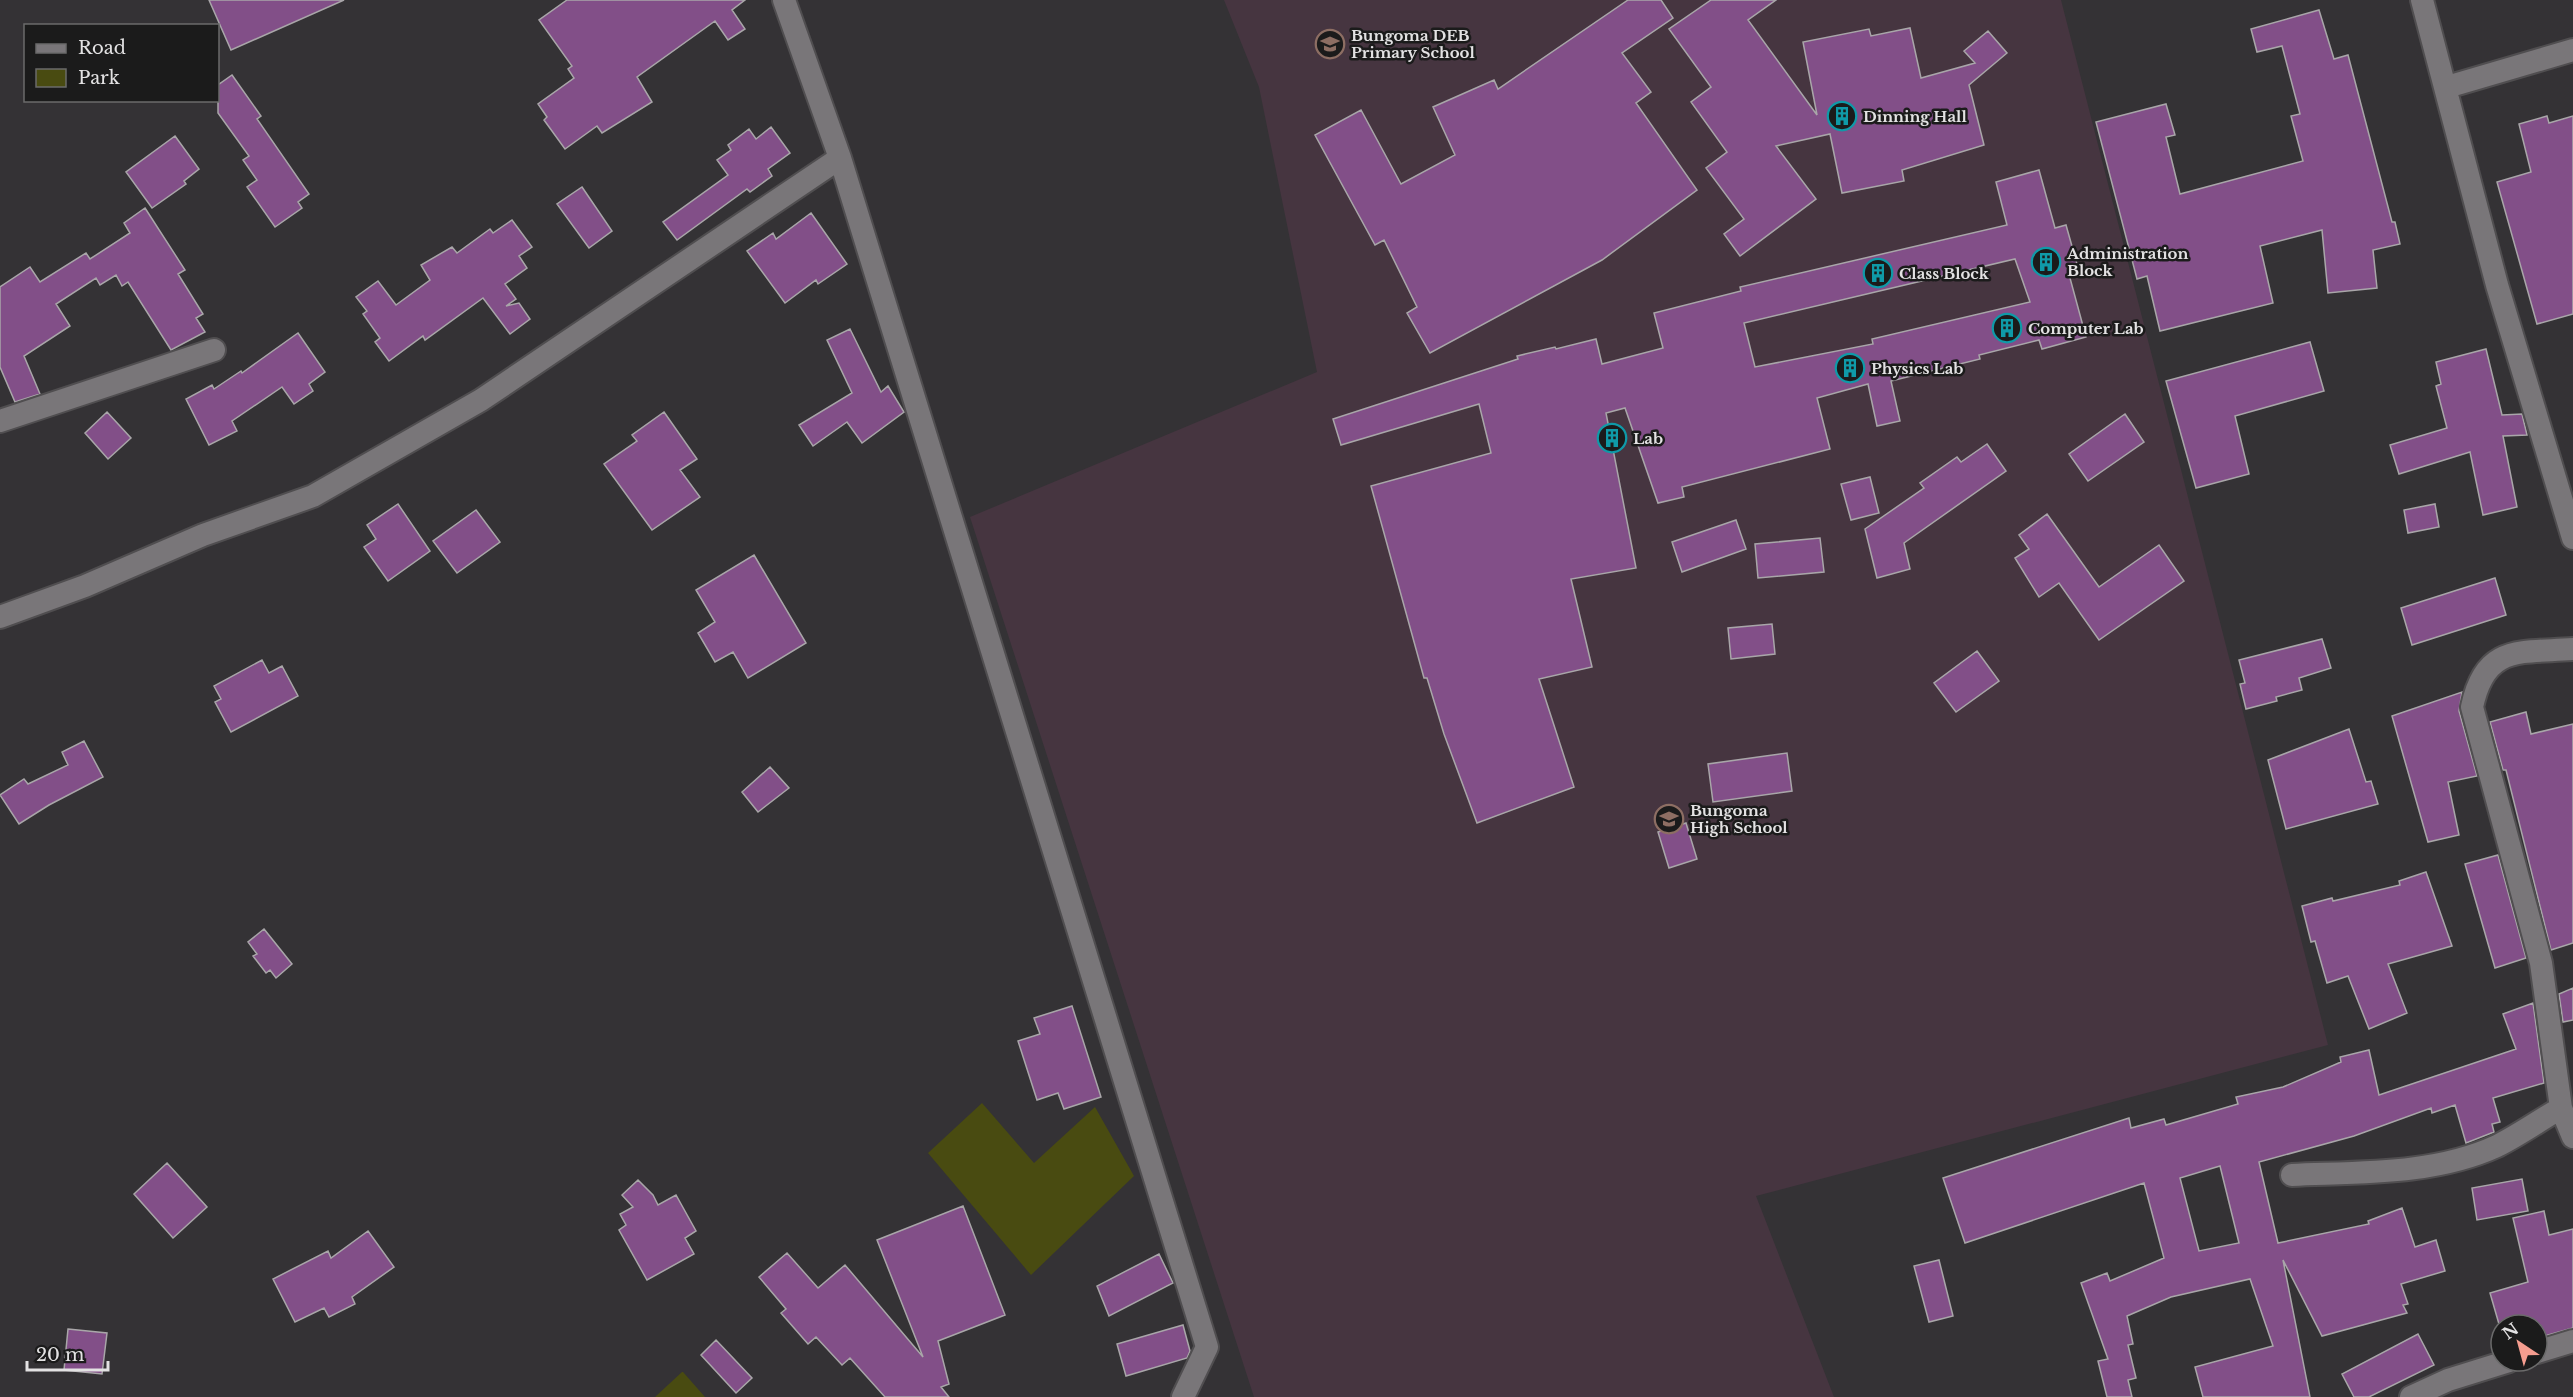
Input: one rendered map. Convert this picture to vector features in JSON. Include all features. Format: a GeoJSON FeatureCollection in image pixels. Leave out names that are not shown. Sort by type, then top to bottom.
{"type":"FeatureCollection","features":[{"type":"Feature","properties":{"kind":"street"},"geometry":{"type":"LineString","coordinates":[[784,0],[840,158],[1207,1347],[1183,1397]]}},
{"type":"Feature","properties":{"kind":"street"},"geometry":{"type":"LineString","coordinates":[[2422,0],[2498,285],[2573,538]]}},
{"type":"Feature","properties":{"kind":"street"},"geometry":{"type":"LineString","coordinates":[[2447,87],[2573,50]]}},
{"type":"Feature","properties":{"kind":"street"},"geometry":{"type":"LineString","coordinates":[[0,617],[85,586],[203,535],[313,496],[481,400],[840,158]]}},
{"type":"Feature","properties":{"kind":"street"},"geometry":{"type":"LineString","coordinates":[[0,421],[214,350]]}},
{"type":"Feature","properties":{"kind":"street"},"geometry":{"type":"LineString","coordinates":[[2573,649],[2506,654],[2491,665],[2477,686],[2472,706],[2541,963],[2560,1108],[2573,1137]]}},
{"type":"Feature","properties":{"kind":"street"},"geometry":{"type":"LineString","coordinates":[[2292,1175],[2382,1171],[2442,1165],[2496,1146],[2560,1108]]}},
{"type":"Feature","properties":{"kind":"street"},"geometry":{"type":"LineString","coordinates":[[2549,1348],[2573,1341]]}},
{"type":"Feature","properties":{"kind":"street"},"geometry":{"type":"LineString","coordinates":[[2411,1397],[2448,1380],[2489,1367]]}},
{"type":"Feature","properties":{"kind":"shaded area","name":"Bungoma High School"},"geometry":{"type":"Polygon","coordinates":[[[1224,0],[2061,0],[2328,1045],[1756,1196],[1834,1397],[1254,1397],[970,517],[1317,372],[1259,87],[1224,0]]]}},
{"type":"Feature","properties":{"kind":"green space"},"geometry":{"type":"Polygon","coordinates":[[[982,1103],[1034,1163],[1095,1107],[1134,1176],[1031,1275],[928,1153],[982,1103]]]}},
{"type":"Feature","properties":{"kind":"green space"},"geometry":{"type":"Polygon","coordinates":[[[682,1372],[705,1397],[655,1397],[682,1372]]]}},
{"type":"Feature","properties":{"kind":"building"},"geometry":{"type":"Polygon","coordinates":[[[209,0],[344,0],[231,50],[209,0]]]}},
{"type":"Feature","properties":{"kind":"building"},"geometry":{"type":"Polygon","coordinates":[[[567,0],[745,0],[732,10],[745,29],[728,40],[715,21],[637,77],[652,102],[602,133],[597,126],[565,149],[544,120],[547,117],[538,104],[574,78],[568,69],[572,66],[539,20],[567,0]]]}},
{"type":"Feature","properties":{"kind":"building"},"geometry":{"type":"Polygon","coordinates":[[[1628,0],[1661,0],[1673,18],[1622,53],[1651,92],[1636,103],[1697,190],[1602,260],[1430,353],[1407,313],[1417,307],[1384,240],[1375,245],[1315,135],[1361,110],[1401,184],[1455,155],[1433,107],[1494,80],[1498,89],[1628,0]]]}},
{"type":"Feature","properties":{"kind":"building"},"geometry":{"type":"Polygon","coordinates":[[[1711,0],[1776,0],[1748,20],[1817,115],[1803,42],[1869,29],[1871,36],[1910,28],[1921,78],[1975,63],[1964,51],[1988,31],[2007,53],[1969,85],[1984,145],[1902,170],[1904,181],[1842,193],[1830,134],[1776,146],[1816,199],[1740,256],[1724,234],[1744,219],[1706,168],[1727,152],[1691,102],[1711,87],[1669,29],[1711,0]]]}},
{"type":"Feature","properties":{"kind":"building"},"geometry":{"type":"Polygon","coordinates":[[[2319,10],[2334,59],[2348,55],[2392,222],[2395,222],[2400,244],[2373,250],[2377,288],[2328,293],[2322,230],[2260,246],[2273,303],[2160,331],[2147,276],[2137,279],[2096,122],[2166,104],[2175,135],[2166,137],[2180,194],[2303,161],[2291,116],[2300,114],[2282,46],[2257,52],[2251,29],[2319,10]]]}},
{"type":"Feature","properties":{"kind":"building"},"geometry":{"type":"Polygon","coordinates":[[[232,75],[261,116],[257,119],[309,194],[298,202],[302,208],[275,227],[247,187],[257,180],[243,160],[249,156],[218,113],[219,84],[232,75]]]}},
{"type":"Feature","properties":{"kind":"building"},"geometry":{"type":"Polygon","coordinates":[[[2547,116],[2549,123],[2573,116],[2573,314],[2537,324],[2497,182],[2531,172],[2519,124],[2547,116]]]}},
{"type":"Feature","properties":{"kind":"building"},"geometry":{"type":"Polygon","coordinates":[[[771,127],[790,153],[768,169],[772,176],[750,192],[747,189],[677,240],[663,222],[728,175],[717,160],[731,150],[728,145],[749,129],[756,139],[771,127]]]}},
{"type":"Feature","properties":{"kind":"building"},"geometry":{"type":"Polygon","coordinates":[[[175,136],[199,169],[184,181],[186,184],[152,208],[126,172],[175,136]]]}},
{"type":"Feature","properties":{"kind":"building"},"geometry":{"type":"Polygon","coordinates":[[[2039,170],[2055,228],[2066,225],[2077,264],[2067,267],[2086,337],[2042,349],[2039,340],[1979,355],[1980,359],[1891,381],[1900,421],[1877,426],[1868,384],[1817,398],[1830,449],[1682,487],[1684,497],[1658,503],[1625,408],[1606,413],[1636,568],[1571,579],[1592,667],[1539,679],[1574,787],[1477,823],[1444,734],[1427,678],[1424,678],[1371,486],[1491,453],[1479,404],[1341,445],[1333,419],[1518,359],[1517,356],[1555,347],[1556,349],[1596,339],[1602,364],[1663,348],[1654,313],[1741,291],[1740,287],[2007,225],[1996,182],[2039,170]],[[2015,259],[1744,323],[1755,367],[1873,344],[1872,339],[2030,302],[2015,259]]]}},
{"type":"Feature","properties":{"kind":"building"},"geometry":{"type":"Polygon","coordinates":[[[582,187],[612,231],[589,248],[557,204],[582,187]]]}},
{"type":"Feature","properties":{"kind":"building"},"geometry":{"type":"Polygon","coordinates":[[[145,208],[185,270],[178,274],[203,314],[196,318],[205,332],[171,350],[128,282],[122,286],[116,275],[100,285],[96,278],[56,304],[70,326],[24,356],[40,394],[15,402],[0,367],[0,287],[30,267],[40,282],[86,253],[90,259],[130,233],[124,223],[145,208]]]}},
{"type":"Feature","properties":{"kind":"building"},"geometry":{"type":"Polygon","coordinates":[[[811,213],[847,264],[818,284],[816,280],[785,303],[747,251],[773,233],[776,239],[811,213]]]}},
{"type":"Feature","properties":{"kind":"building"},"geometry":{"type":"Polygon","coordinates":[[[512,220],[532,247],[519,256],[527,268],[505,284],[516,299],[506,306],[519,303],[530,319],[510,334],[483,298],[425,340],[423,336],[389,361],[375,342],[380,338],[363,314],[367,311],[356,297],[378,281],[396,305],[430,280],[421,265],[452,247],[457,253],[490,229],[493,233],[512,220]]]}},
{"type":"Feature","properties":{"kind":"building"},"geometry":{"type":"Polygon","coordinates":[[[850,329],[881,392],[888,386],[904,412],[862,443],[847,422],[813,446],[799,425],[852,393],[827,340],[850,329]]]}},
{"type":"Feature","properties":{"kind":"building"},"geometry":{"type":"Polygon","coordinates":[[[298,333],[325,372],[309,384],[313,391],[294,404],[282,387],[232,421],[237,431],[209,445],[186,399],[212,385],[214,389],[241,371],[242,373],[298,333]]]}},
{"type":"Feature","properties":{"kind":"building"},"geometry":{"type":"Polygon","coordinates":[[[2310,342],[2324,391],[2235,416],[2249,474],[2196,488],[2166,381],[2310,342]]]}},
{"type":"Feature","properties":{"kind":"building"},"geometry":{"type":"Polygon","coordinates":[[[2486,349],[2502,415],[2522,414],[2527,435],[2503,436],[2517,507],[2483,515],[2470,452],[2399,474],[2390,445],[2447,428],[2436,386],[2441,384],[2436,362],[2486,349]]]}},
{"type":"Feature","properties":{"kind":"building"},"geometry":{"type":"Polygon","coordinates":[[[107,412],[131,438],[108,459],[85,433],[107,412]]]}},
{"type":"Feature","properties":{"kind":"building"},"geometry":{"type":"Polygon","coordinates":[[[664,412],[697,459],[680,470],[700,497],[652,530],[604,464],[637,441],[632,435],[664,412]]]}},
{"type":"Feature","properties":{"kind":"building"},"geometry":{"type":"Polygon","coordinates":[[[2125,414],[2144,442],[2088,481],[2069,454],[2125,414]]]}},
{"type":"Feature","properties":{"kind":"building"},"geometry":{"type":"Polygon","coordinates":[[[1987,444],[2006,471],[1904,543],[1910,569],[1877,578],[1865,529],[1924,488],[1920,483],[1957,457],[1961,462],[1987,444]]]}},
{"type":"Feature","properties":{"kind":"building"},"geometry":{"type":"Polygon","coordinates":[[[1870,477],[1879,513],[1851,520],[1841,484],[1870,477]]]}},
{"type":"Feature","properties":{"kind":"building"},"geometry":{"type":"Polygon","coordinates":[[[398,504],[430,551],[388,581],[364,547],[376,539],[367,525],[398,504]]]}},
{"type":"Feature","properties":{"kind":"building"},"geometry":{"type":"Polygon","coordinates":[[[2435,504],[2439,527],[2408,533],[2404,510],[2435,504]]]}},
{"type":"Feature","properties":{"kind":"building"},"geometry":{"type":"Polygon","coordinates":[[[476,510],[500,542],[457,573],[433,541],[476,510]]]}},
{"type":"Feature","properties":{"kind":"building"},"geometry":{"type":"Polygon","coordinates":[[[2047,514],[2099,587],[2159,545],[2184,581],[2099,640],[2059,583],[2039,597],[2015,558],[2029,549],[2019,535],[2047,514]]]}},
{"type":"Feature","properties":{"kind":"building"},"geometry":{"type":"Polygon","coordinates":[[[1736,520],[1746,549],[1682,572],[1672,542],[1736,520]]]}},
{"type":"Feature","properties":{"kind":"building"},"geometry":{"type":"Polygon","coordinates":[[[1820,538],[1824,572],[1758,578],[1755,544],[1820,538]]]}},
{"type":"Feature","properties":{"kind":"building"},"geometry":{"type":"Polygon","coordinates":[[[754,555],[806,643],[748,678],[733,652],[715,662],[698,633],[715,622],[696,590],[754,555]]]}},
{"type":"Feature","properties":{"kind":"building"},"geometry":{"type":"Polygon","coordinates":[[[2495,578],[2506,615],[2412,645],[2401,608],[2495,578]]]}},
{"type":"Feature","properties":{"kind":"building"},"geometry":{"type":"Polygon","coordinates":[[[1772,624],[1775,654],[1731,659],[1728,628],[1772,624]]]}},
{"type":"Feature","properties":{"kind":"building"},"geometry":{"type":"Polygon","coordinates":[[[2322,639],[2331,668],[2299,678],[2302,690],[2276,697],[2277,701],[2246,709],[2240,684],[2245,683],[2239,660],[2322,639]]]}},
{"type":"Feature","properties":{"kind":"building"},"geometry":{"type":"Polygon","coordinates":[[[1977,651],[1999,681],[1956,712],[1934,683],[1977,651]]]}},
{"type":"Feature","properties":{"kind":"building"},"geometry":{"type":"Polygon","coordinates":[[[262,660],[269,673],[282,666],[298,696],[231,732],[215,702],[221,699],[214,686],[262,660]]]}},
{"type":"Feature","properties":{"kind":"building"},"geometry":{"type":"Polygon","coordinates":[[[2462,692],[2459,711],[2477,776],[2448,782],[2459,835],[2428,842],[2392,716],[2462,692]]]}},
{"type":"Feature","properties":{"kind":"building"},"geometry":{"type":"Polygon","coordinates":[[[2526,712],[2531,734],[2573,724],[2573,943],[2551,950],[2506,770],[2503,770],[2490,722],[2526,712]]]}},
{"type":"Feature","properties":{"kind":"building"},"geometry":{"type":"Polygon","coordinates":[[[2349,729],[2366,782],[2371,781],[2378,804],[2286,829],[2268,760],[2349,729]]]}},
{"type":"Feature","properties":{"kind":"building"},"geometry":{"type":"Polygon","coordinates":[[[84,741],[103,777],[49,805],[19,824],[0,795],[24,779],[28,784],[68,765],[62,752],[84,741]]]}},
{"type":"Feature","properties":{"kind":"building"},"geometry":{"type":"Polygon","coordinates":[[[1787,753],[1792,791],[1713,802],[1708,764],[1787,753]]]}},
{"type":"Feature","properties":{"kind":"building"},"geometry":{"type":"Polygon","coordinates":[[[770,767],[789,788],[758,812],[742,792],[770,767]]]}},
{"type":"Feature","properties":{"kind":"building"},"geometry":{"type":"Polygon","coordinates":[[[1686,823],[1697,859],[1669,868],[1658,832],[1686,823]]]}},
{"type":"Feature","properties":{"kind":"building"},"geometry":{"type":"Polygon","coordinates":[[[2498,855],[2526,958],[2495,968],[2465,864],[2498,855]]]}},
{"type":"Feature","properties":{"kind":"building"},"geometry":{"type":"Polygon","coordinates":[[[2426,872],[2452,946],[2388,964],[2407,1013],[2369,1029],[2348,976],[2327,983],[2315,941],[2311,942],[2302,906],[2400,885],[2399,881],[2426,872]]]}},
{"type":"Feature","properties":{"kind":"building"},"geometry":{"type":"Polygon","coordinates":[[[264,929],[292,964],[276,978],[270,970],[266,973],[253,956],[257,954],[248,942],[264,929]]]}},
{"type":"Feature","properties":{"kind":"building"},"geometry":{"type":"Polygon","coordinates":[[[2573,988],[2573,1020],[2563,1022],[2559,994],[2573,988]]]}},
{"type":"Feature","properties":{"kind":"building"},"geometry":{"type":"Polygon","coordinates":[[[2533,1003],[2544,1083],[2493,1098],[2500,1122],[2492,1124],[2494,1132],[2466,1143],[2455,1105],[2432,1113],[2431,1108],[2354,1136],[2259,1162],[2278,1243],[2369,1224],[2368,1221],[2402,1208],[2415,1247],[2436,1240],[2445,1271],[2401,1284],[2408,1304],[2403,1305],[2407,1313],[2322,1336],[2283,1260],[2310,1397],[2203,1397],[2195,1367],[2273,1346],[2250,1279],[2171,1297],[2127,1316],[2133,1344],[2128,1345],[2136,1378],[2128,1380],[2132,1397],[2107,1397],[2098,1361],[2108,1359],[2081,1283],[2107,1273],[2110,1281],[2164,1258],[2144,1183],[1965,1243],[1943,1178],[2129,1118],[2131,1128],[2164,1119],[2166,1125],[2238,1104],[2236,1097],[2283,1087],[2341,1062],[2340,1057],[2369,1050],[2379,1095],[2516,1049],[2503,1014],[2533,1003]],[[2220,1166],[2180,1178],[2199,1251],[2239,1243],[2220,1166]]]}},
{"type":"Feature","properties":{"kind":"building"},"geometry":{"type":"Polygon","coordinates":[[[1072,1006],[1101,1097],[1064,1109],[1058,1093],[1037,1100],[1018,1041],[1040,1034],[1034,1018],[1072,1006]]]}},
{"type":"Feature","properties":{"kind":"building"},"geometry":{"type":"Polygon","coordinates":[[[167,1163],[207,1207],[173,1238],[134,1194],[167,1163]]]}},
{"type":"Feature","properties":{"kind":"building"},"geometry":{"type":"Polygon","coordinates":[[[2522,1179],[2528,1211],[2477,1220],[2472,1188],[2522,1179]]]}},
{"type":"Feature","properties":{"kind":"building"},"geometry":{"type":"Polygon","coordinates":[[[638,1180],[653,1195],[658,1205],[676,1195],[696,1231],[685,1238],[694,1254],[647,1280],[619,1230],[626,1225],[620,1214],[633,1207],[622,1195],[638,1180]]]}},
{"type":"Feature","properties":{"kind":"building"},"geometry":{"type":"Polygon","coordinates":[[[963,1206],[1005,1315],[938,1341],[949,1384],[941,1387],[949,1397],[885,1397],[850,1358],[842,1365],[816,1337],[808,1344],[781,1313],[786,1309],[759,1277],[787,1253],[818,1288],[845,1265],[923,1357],[877,1240],[963,1206]]]}},
{"type":"Feature","properties":{"kind":"building"},"geometry":{"type":"Polygon","coordinates":[[[2544,1211],[2549,1235],[2573,1229],[2573,1328],[2549,1335],[2549,1313],[2496,1313],[2490,1293],[2528,1282],[2513,1218],[2544,1211]]]}},
{"type":"Feature","properties":{"kind":"building"},"geometry":{"type":"Polygon","coordinates":[[[368,1231],[394,1267],[352,1297],[355,1304],[329,1317],[324,1308],[295,1322],[273,1279],[328,1251],[331,1258],[368,1231]]]}},
{"type":"Feature","properties":{"kind":"building"},"geometry":{"type":"Polygon","coordinates":[[[1159,1254],[1173,1283],[1109,1316],[1097,1286],[1159,1254]]]}},
{"type":"Feature","properties":{"kind":"building"},"geometry":{"type":"Polygon","coordinates":[[[1939,1260],[1953,1316],[1929,1322],[1914,1266],[1939,1260]]]}},
{"type":"Feature","properties":{"kind":"building"},"geometry":{"type":"Polygon","coordinates":[[[1183,1325],[1190,1351],[1187,1358],[1126,1376],[1117,1344],[1183,1325]]]}},
{"type":"Feature","properties":{"kind":"building"},"geometry":{"type":"Polygon","coordinates":[[[68,1329],[107,1333],[102,1374],[64,1370],[68,1329]]]}},
{"type":"Feature","properties":{"kind":"building"},"geometry":{"type":"Polygon","coordinates":[[[2418,1334],[2434,1365],[2369,1397],[2354,1397],[2342,1374],[2418,1334]]]}},
{"type":"Feature","properties":{"kind":"building"},"geometry":{"type":"Polygon","coordinates":[[[716,1340],[752,1378],[736,1393],[701,1355],[716,1340]]]}},
{"type":"Feature","properties":{"kind":"place","name":"Bungoma DEB Primary School"},"geometry":{"type":"Point","coordinates":[1330,44]}},
{"type":"Feature","properties":{"kind":"place","name":"Dinning Hall"},"geometry":{"type":"Point","coordinates":[1842,116]}},
{"type":"Feature","properties":{"kind":"place","name":"Administration Block"},"geometry":{"type":"Point","coordinates":[2046,262]}},
{"type":"Feature","properties":{"kind":"place","name":"Class Block"},"geometry":{"type":"Point","coordinates":[1878,273]}},
{"type":"Feature","properties":{"kind":"place","name":"Computer Lab"},"geometry":{"type":"Point","coordinates":[2007,328]}},
{"type":"Feature","properties":{"kind":"place","name":"Physics Lab"},"geometry":{"type":"Point","coordinates":[1850,368]}},
{"type":"Feature","properties":{"kind":"place","name":"Lab"},"geometry":{"type":"Point","coordinates":[1612,438]}},
{"type":"Feature","properties":{"kind":"place","name":"Bungoma High School"},"geometry":{"type":"Point","coordinates":[1669,819]}}]}
